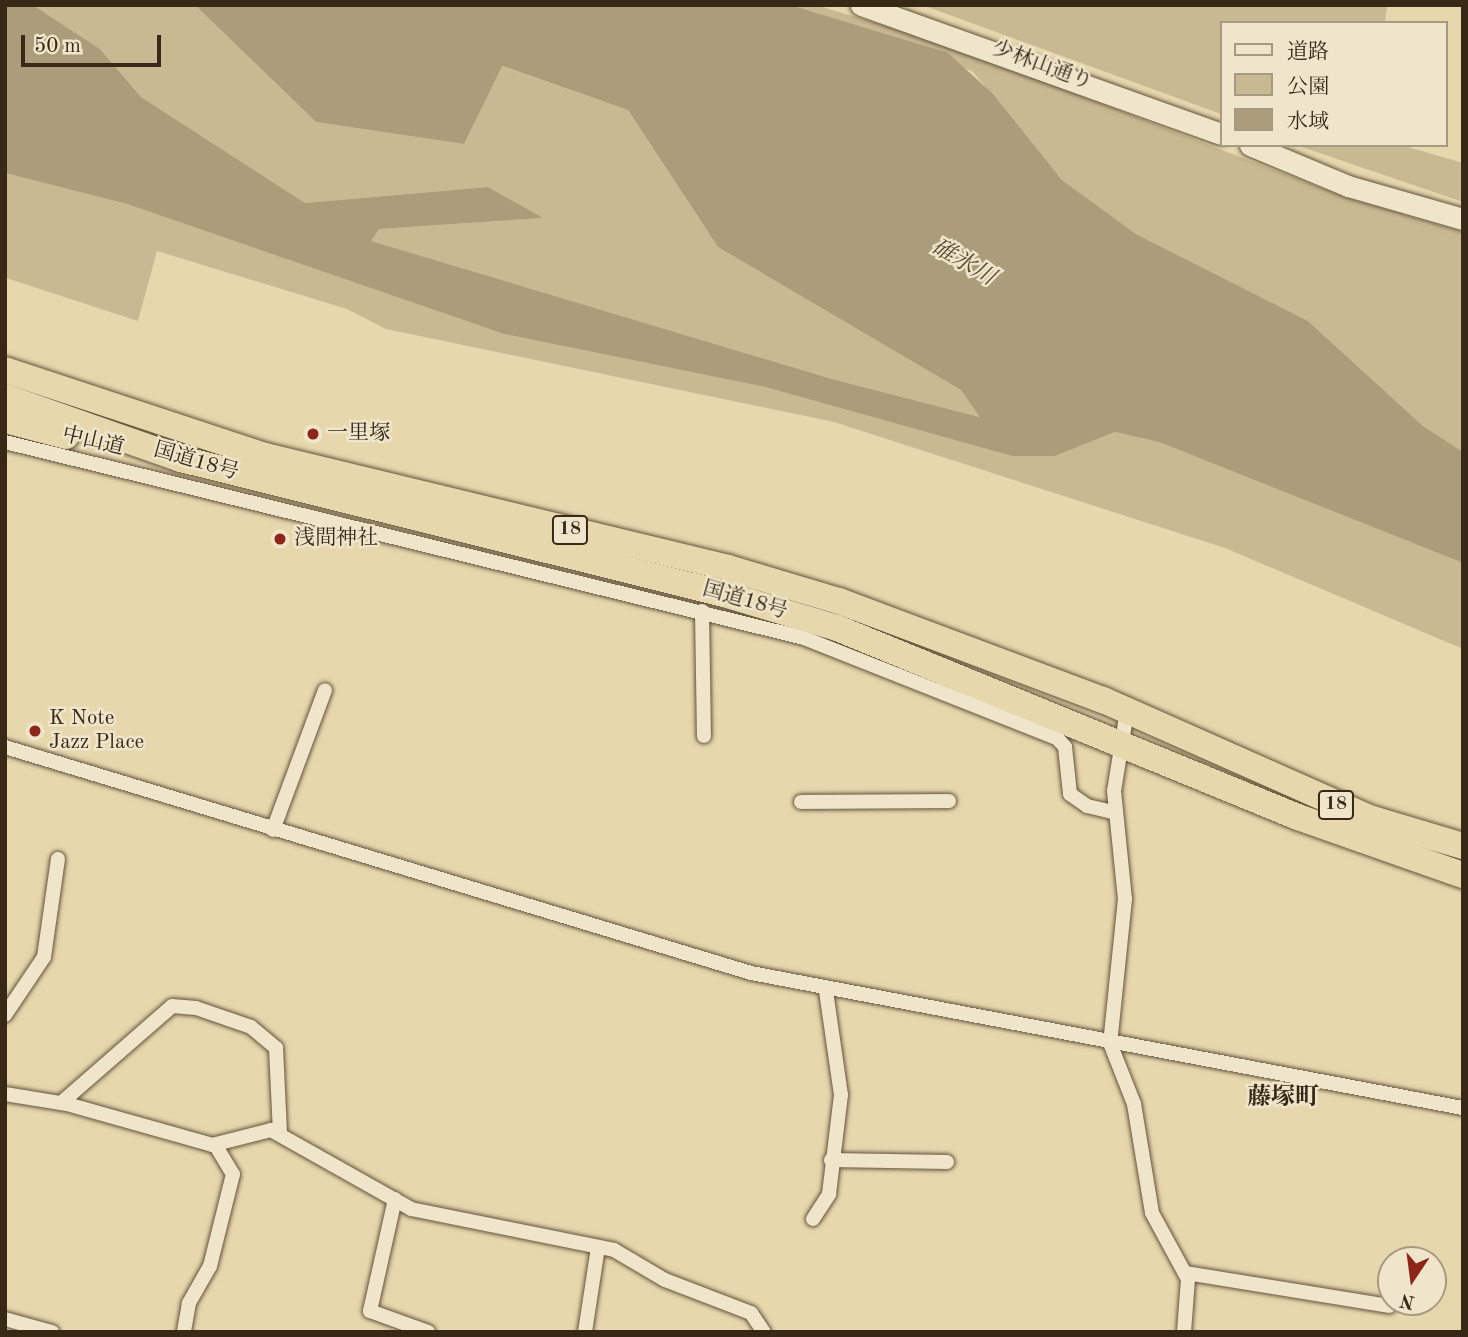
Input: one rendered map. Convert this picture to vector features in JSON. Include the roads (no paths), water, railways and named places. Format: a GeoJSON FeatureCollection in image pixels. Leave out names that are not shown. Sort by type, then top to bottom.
{"type":"FeatureCollection","features":[{"type":"Feature","properties":{"kind":"highway","name":"国道18号"},"geometry":{"type":"LineString","coordinates":[[5,370],[265,456],[728,568],[839,601],[1127,711],[1344,808],[1463,846]]}},
{"type":"Feature","properties":{"kind":"highway","name":"国道18号"},"geometry":{"type":"LineString","coordinates":[[5,397],[181,460],[737,598],[940,666],[1120,744],[1463,875]]}},
{"type":"Feature","properties":{"kind":"highway","name":"中山道"},"geometry":{"type":"LineString","coordinates":[[5,420],[181,460]]}},
{"type":"Feature","properties":{"kind":"street","name":"少林山通り"},"geometry":{"type":"LineString","coordinates":[[861,5],[1220,134]]}},
{"type":"Feature","properties":{"kind":"street"},"geometry":{"type":"LineString","coordinates":[[1255,147],[1348,186],[1463,219]]}},
{"type":"Feature","properties":{"kind":"street"},"geometry":{"type":"LineString","coordinates":[[5,442],[702,611],[908,676],[1057,738],[1065,747],[1070,794],[1087,806],[1113,813]]}},
{"type":"Feature","properties":{"kind":"street"},"geometry":{"type":"LineString","coordinates":[[702,611],[704,736]]}},
{"type":"Feature","properties":{"kind":"street"},"geometry":{"type":"LineString","coordinates":[[273,830],[325,690]]}},
{"type":"Feature","properties":{"kind":"street"},"geometry":{"type":"LineString","coordinates":[[1127,711],[1120,744],[1113,813],[1125,899],[1110,1043],[1134,1104],[1152,1213],[1186,1273],[1184,1332]]}},
{"type":"Feature","properties":{"kind":"street"},"geometry":{"type":"LineString","coordinates":[[5,747],[273,830],[826,991],[1463,1108]]}},
{"type":"Feature","properties":{"kind":"street"},"geometry":{"type":"LineString","coordinates":[[801,802],[949,801]]}},
{"type":"Feature","properties":{"kind":"street"},"geometry":{"type":"LineString","coordinates":[[5,1015],[44,957],[58,859]]}},
{"type":"Feature","properties":{"kind":"street"},"geometry":{"type":"LineString","coordinates":[[813,1219],[829,1194],[831,1160],[841,1096],[826,991]]}},
{"type":"Feature","properties":{"kind":"street"},"geometry":{"type":"LineString","coordinates":[[61,1103],[172,1006],[196,1008],[251,1027],[276,1048],[280,1133]]}},
{"type":"Feature","properties":{"kind":"street"},"geometry":{"type":"LineString","coordinates":[[5,1094],[61,1103],[212,1145],[271,1130],[424,1213],[598,1247],[751,1313],[764,1332]]}},
{"type":"Feature","properties":{"kind":"street"},"geometry":{"type":"LineString","coordinates":[[184,1332],[189,1303],[210,1266],[233,1174],[212,1145]]}},
{"type":"Feature","properties":{"kind":"street"},"geometry":{"type":"LineString","coordinates":[[831,1160],[947,1162]]}},
{"type":"Feature","properties":{"kind":"street"},"geometry":{"type":"LineString","coordinates":[[395,1199],[370,1311],[428,1332]]}},
{"type":"Feature","properties":{"kind":"street"},"geometry":{"type":"LineString","coordinates":[[585,1332],[598,1247]]}},
{"type":"Feature","properties":{"kind":"street"},"geometry":{"type":"LineString","coordinates":[[1186,1273],[1377,1304]]}},
{"type":"Feature","properties":{"kind":"street"},"geometry":{"type":"LineString","coordinates":[[5,1319],[51,1332]]}},
{"type":"Feature","properties":{"kind":"water","name":"碓氷川"},"geometry":{"type":"Polygon","coordinates":[[[5,5],[33,5],[100,49],[141,97],[305,203],[488,187],[543,218],[379,229],[371,241],[832,379],[980,417],[961,390],[718,247],[628,110],[502,66],[464,144],[316,122],[195,5],[790,5],[948,53],[993,94],[1062,180],[1136,234],[1308,321],[1423,426],[1463,452],[1463,563],[1159,442],[1115,432],[1055,456],[1012,456],[765,387],[504,334],[127,204],[5,173],[5,5]]]}},
{"type":"Feature","properties":{"kind":"place","name":"一里塚"},"geometry":{"type":"Point","coordinates":[313,434]}},
{"type":"Feature","properties":{"kind":"place","name":"浅間神社"},"geometry":{"type":"Point","coordinates":[280,539]}},
{"type":"Feature","properties":{"kind":"place","name":"K Note Jazz Place"},"geometry":{"type":"Point","coordinates":[35,731]}},
{"type":"Feature","properties":{"kind":"district","name":"藤塚町"},"geometry":{"type":"Point","coordinates":[1283,1099]}}]}
